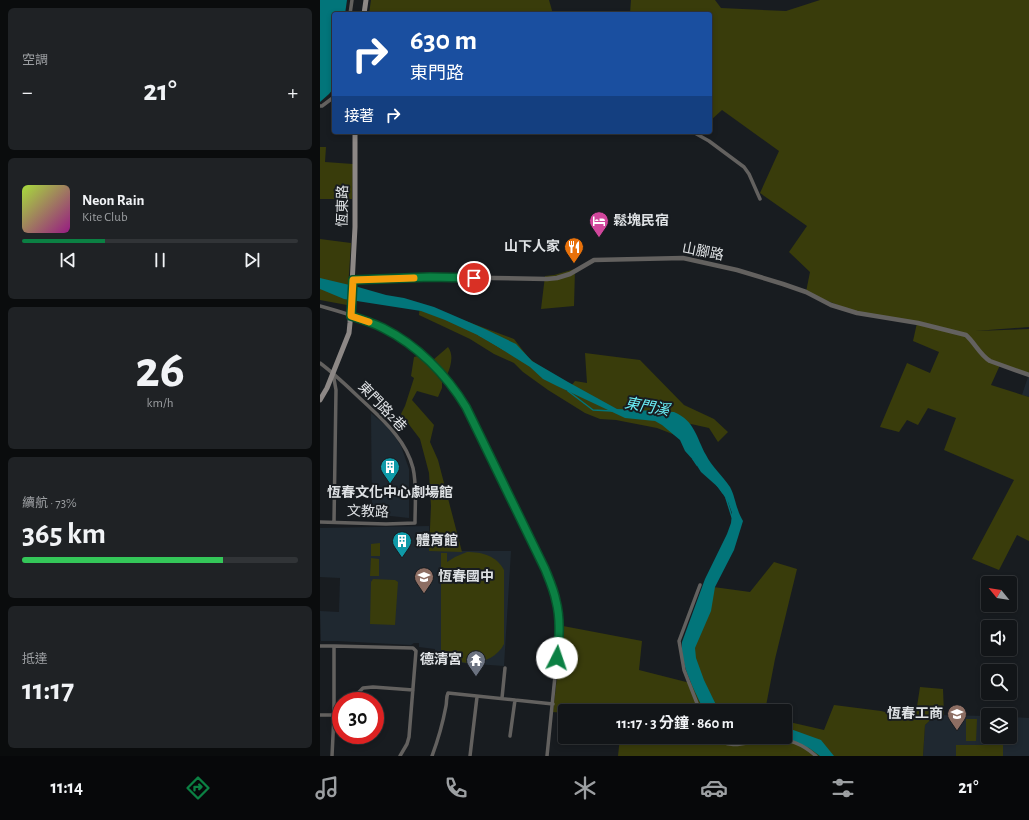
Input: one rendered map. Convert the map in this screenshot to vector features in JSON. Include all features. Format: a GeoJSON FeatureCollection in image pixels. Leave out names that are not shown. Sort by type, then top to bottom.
{"type":"FeatureCollection","features":[{"type":"Feature","properties":{"kind":"main road"},"geometry":{"type":"LineString","coordinates":[[364,12],[366,0]]}},
{"type":"Feature","properties":{"kind":"main road","name":"恆東路"},"geometry":{"type":"LineString","coordinates":[[320,400],[325,393],[349,333],[353,281],[356,175],[355,134]]}},
{"type":"Feature","properties":{"kind":"street"},"geometry":{"type":"LineString","coordinates":[[350,12],[352,0]]}},
{"type":"Feature","properties":{"kind":"street"},"geometry":{"type":"LineString","coordinates":[[320,106],[332,98]]}},
{"type":"Feature","properties":{"kind":"street"},"geometry":{"type":"LineString","coordinates":[[697,134],[709,141],[744,167],[749,174],[760,199]]}},
{"type":"Feature","properties":{"kind":"street","name":"山腳路"},"geometry":{"type":"LineString","coordinates":[[353,281],[430,277],[547,279],[570,274],[594,260],[683,258],[737,270],[783,284],[806,292],[831,305],[857,313],[918,323],[966,335],[990,361],[1029,375]]}},
{"type":"Feature","properties":{"kind":"street"},"geometry":{"type":"LineString","coordinates":[[320,306],[382,328],[414,348],[437,368],[466,407],[545,569],[556,601],[559,619],[558,646],[547,756]]}},
{"type":"Feature","properties":{"kind":"street","name":"東門路2巷"},"geometry":{"type":"LineString","coordinates":[[320,363],[333,373],[393,430],[407,453],[413,469],[415,524]]}},
{"type":"Feature","properties":{"kind":"street"},"geometry":{"type":"LineString","coordinates":[[333,373],[336,390],[334,522]]}},
{"type":"Feature","properties":{"kind":"street","name":"文教路"},"geometry":{"type":"LineString","coordinates":[[320,522],[415,524]]}},
{"type":"Feature","properties":{"kind":"street"},"geometry":{"type":"LineString","coordinates":[[697,704],[684,670],[679,641],[700,585]]}},
{"type":"Feature","properties":{"kind":"street"},"geometry":{"type":"LineString","coordinates":[[320,646],[412,648],[416,651],[409,738],[400,756]]}},
{"type":"Feature","properties":{"kind":"street"},"geometry":{"type":"LineString","coordinates":[[334,646],[334,692]]}},
{"type":"Feature","properties":{"kind":"street"},"geometry":{"type":"LineString","coordinates":[[502,698],[505,668]]}},
{"type":"Feature","properties":{"kind":"street"},"geometry":{"type":"LineString","coordinates":[[360,692],[364,688],[373,687],[413,690]]}},
{"type":"Feature","properties":{"kind":"street"},"geometry":{"type":"LineString","coordinates":[[432,756],[440,732],[448,693],[553,704]]}},
{"type":"Feature","properties":{"kind":"street"},"geometry":{"type":"LineString","coordinates":[[470,756],[477,697]]}},
{"type":"Feature","properties":{"kind":"street"},"geometry":{"type":"LineString","coordinates":[[510,736],[514,700]]}},
{"type":"Feature","properties":{"kind":"street"},"geometry":{"type":"LineString","coordinates":[[320,715],[332,715]]}},
{"type":"Feature","properties":{"kind":"street"},"geometry":{"type":"LineString","coordinates":[[792,743],[803,746],[816,756]]}},
{"type":"Feature","properties":{"kind":"street"},"geometry":{"type":"LineString","coordinates":[[332,756],[333,744]]}},
{"type":"Feature","properties":{"kind":"shaded area"},"geometry":{"type":"Polygon","coordinates":[[[1029,374],[1029,397],[1022,395],[1029,374]]]}},
{"type":"Feature","properties":{"kind":"shaded area"},"geometry":{"type":"Polygon","coordinates":[[[371,413],[391,430],[401,446],[409,469],[409,518],[372,514],[371,413]]]}},
{"type":"Feature","properties":{"kind":"shaded area","name":"恆春國中"},"geometry":{"type":"Polygon","coordinates":[[[429,526],[429,551],[511,551],[504,666],[435,661],[435,649],[419,647],[419,643],[414,643],[411,645],[321,641],[320,611],[339,612],[340,578],[320,577],[320,528],[429,526]]]}},
{"type":"Feature","properties":{"kind":"shaded area","name":"恆春工商"},"geometry":{"type":"Polygon","coordinates":[[[936,715],[981,716],[981,744],[1017,744],[1017,717],[1029,718],[1029,756],[923,756],[925,725],[936,715]]]}},
{"type":"Feature","properties":{"kind":"green space"},"geometry":{"type":"Polygon","coordinates":[[[371,0],[549,0],[552,12],[369,12],[371,0]]]}},
{"type":"Feature","properties":{"kind":"green space"},"geometry":{"type":"Polygon","coordinates":[[[631,0],[715,0],[721,8],[786,11],[820,0],[1029,0],[1029,327],[975,331],[1029,329],[1029,375],[1000,365],[991,385],[1029,397],[1029,541],[1017,535],[999,570],[972,559],[1014,480],[944,450],[956,418],[928,408],[918,425],[907,420],[899,432],[880,427],[907,363],[930,373],[939,352],[913,341],[917,323],[857,313],[806,292],[810,272],[789,252],[807,226],[760,193],[779,151],[722,110],[712,119],[712,12],[630,12],[631,0]]]}},
{"type":"Feature","properties":{"kind":"green space"},"geometry":{"type":"Polygon","coordinates":[[[320,147],[326,147],[325,162],[353,164],[352,199],[320,199],[320,147]]]}},
{"type":"Feature","properties":{"kind":"green space"},"geometry":{"type":"Polygon","coordinates":[[[320,239],[351,243],[347,305],[320,300],[320,239]]]}},
{"type":"Feature","properties":{"kind":"green space"},"geometry":{"type":"Polygon","coordinates":[[[575,269],[574,306],[541,309],[545,276],[575,269]]]}},
{"type":"Feature","properties":{"kind":"green space"},"geometry":{"type":"Polygon","coordinates":[[[420,304],[514,339],[528,357],[567,391],[575,381],[587,383],[585,353],[640,360],[684,405],[714,419],[728,432],[718,442],[709,428],[682,422],[675,435],[657,428],[616,420],[600,419],[585,413],[548,390],[523,372],[514,363],[494,354],[470,339],[419,315],[420,304]]]}},
{"type":"Feature","properties":{"kind":"green space"},"geometry":{"type":"Polygon","coordinates":[[[448,347],[451,353],[451,361],[447,375],[433,360],[448,347]]]}},
{"type":"Feature","properties":{"kind":"green space"},"geometry":{"type":"Polygon","coordinates":[[[418,356],[442,382],[442,388],[438,397],[417,391],[412,400],[434,425],[430,442],[438,460],[462,552],[429,551],[431,506],[429,473],[420,439],[401,414],[414,378],[411,376],[414,357],[418,356]]]}},
{"type":"Feature","properties":{"kind":"green space"},"geometry":{"type":"Polygon","coordinates":[[[380,543],[380,556],[371,556],[371,544],[380,543]]]}},
{"type":"Feature","properties":{"kind":"green space"},"geometry":{"type":"Polygon","coordinates":[[[467,552],[483,554],[493,558],[504,570],[504,644],[500,651],[486,660],[469,663],[461,662],[453,659],[447,653],[446,663],[441,663],[441,553],[447,553],[447,562],[467,552]]]}},
{"type":"Feature","properties":{"kind":"green space"},"geometry":{"type":"Polygon","coordinates":[[[371,558],[379,559],[379,576],[370,576],[371,558]]]}},
{"type":"Feature","properties":{"kind":"green space"},"geometry":{"type":"Polygon","coordinates":[[[774,562],[797,569],[775,659],[766,704],[558,704],[558,712],[553,712],[563,626],[642,641],[639,670],[698,685],[689,663],[706,586],[750,592],[774,562]]]}},
{"type":"Feature","properties":{"kind":"green space"},"geometry":{"type":"Polygon","coordinates":[[[373,579],[395,580],[398,582],[395,625],[370,624],[371,582],[373,579]]]}},
{"type":"Feature","properties":{"kind":"green space"},"geometry":{"type":"Polygon","coordinates":[[[920,687],[943,689],[944,715],[936,715],[925,725],[923,756],[618,756],[619,744],[792,744],[792,723],[824,730],[834,705],[881,711],[897,715],[916,713],[920,687]]]}},
{"type":"Feature","properties":{"kind":"green space"},"geometry":{"type":"Polygon","coordinates":[[[966,719],[977,719],[976,741],[966,741],[966,719]]]}},
{"type":"Feature","properties":{"kind":"green space"},"geometry":{"type":"Polygon","coordinates":[[[956,745],[1003,745],[1003,756],[956,756],[956,745]]]}},
{"type":"Feature","properties":{"kind":"water"},"geometry":{"type":"Polygon","coordinates":[[[320,0],[347,0],[345,12],[332,12],[332,90],[320,102],[320,0]]]}},
{"type":"Feature","properties":{"kind":"water"},"geometry":{"type":"Polygon","coordinates":[[[320,278],[386,295],[404,298],[434,307],[516,344],[532,361],[617,409],[674,412],[691,425],[708,459],[730,487],[743,521],[734,550],[715,587],[711,611],[695,648],[696,658],[704,680],[716,704],[701,704],[683,660],[682,642],[705,579],[727,534],[731,523],[732,513],[728,502],[719,488],[701,472],[685,451],[680,440],[655,421],[625,418],[543,379],[530,367],[484,338],[445,320],[421,311],[344,299],[320,289],[320,278]]]}},
{"type":"Feature","properties":{"kind":"water"},"geometry":{"type":"Polygon","coordinates":[[[792,730],[821,740],[834,756],[820,756],[809,748],[792,741],[792,730]]]}},
{"type":"Feature","properties":{"kind":"waterway","name":"東門溪"},"geometry":{"type":"LineString","coordinates":[[479,335],[505,350]]}},
{"type":"Feature","properties":{"kind":"waterway","name":"東門溪"},"geometry":{"type":"LineString","coordinates":[[568,391],[593,410],[612,411]]}},
{"type":"Feature","properties":{"kind":"waterway","name":"東門溪"},"geometry":{"type":"LineString","coordinates":[[693,459],[697,465]]}},
{"type":"Feature","properties":{"kind":"waterway","name":"東門溪"},"geometry":{"type":"LineString","coordinates":[[717,485],[723,493]]}},
{"type":"Feature","properties":{"kind":"waterway","name":"東門溪"},"geometry":{"type":"LineString","coordinates":[[726,498],[732,517]]}},
{"type":"Feature","properties":{"kind":"slow traffic"},"geometry":{"type":"LineString","coordinates":[[369,322],[351,316],[353,280],[414,278]]}},
{"type":"Feature","properties":{"kind":"place","name":"鬆塊民宿"},"geometry":{"type":"Point","coordinates":[599,238]}},
{"type":"Feature","properties":{"kind":"place","name":"山下人家"},"geometry":{"type":"Point","coordinates":[574,264]}},
{"type":"Feature","properties":{"kind":"place","name":"恆春文化中心劇場館"},"geometry":{"type":"Point","coordinates":[390,484]}},
{"type":"Feature","properties":{"kind":"place","name":"體育館"},"geometry":{"type":"Point","coordinates":[402,558]}},
{"type":"Feature","properties":{"kind":"place","name":"恆春國中"},"geometry":{"type":"Point","coordinates":[424,594]}},
{"type":"Feature","properties":{"kind":"place","name":"德清宮"},"geometry":{"type":"Point","coordinates":[476,677]}},
{"type":"Feature","properties":{"kind":"place","name":"恆春工商"},"geometry":{"type":"Point","coordinates":[957,731]}},
{"type":"Feature","properties":{"kind":"route"},"geometry":{"type":"LineString","coordinates":[[474,278],[430,277],[353,280],[351,316],[382,328],[410,345],[437,368],[458,393],[492,458],[545,569],[556,601],[558,612],[559,625],[557,658]]}}]}
